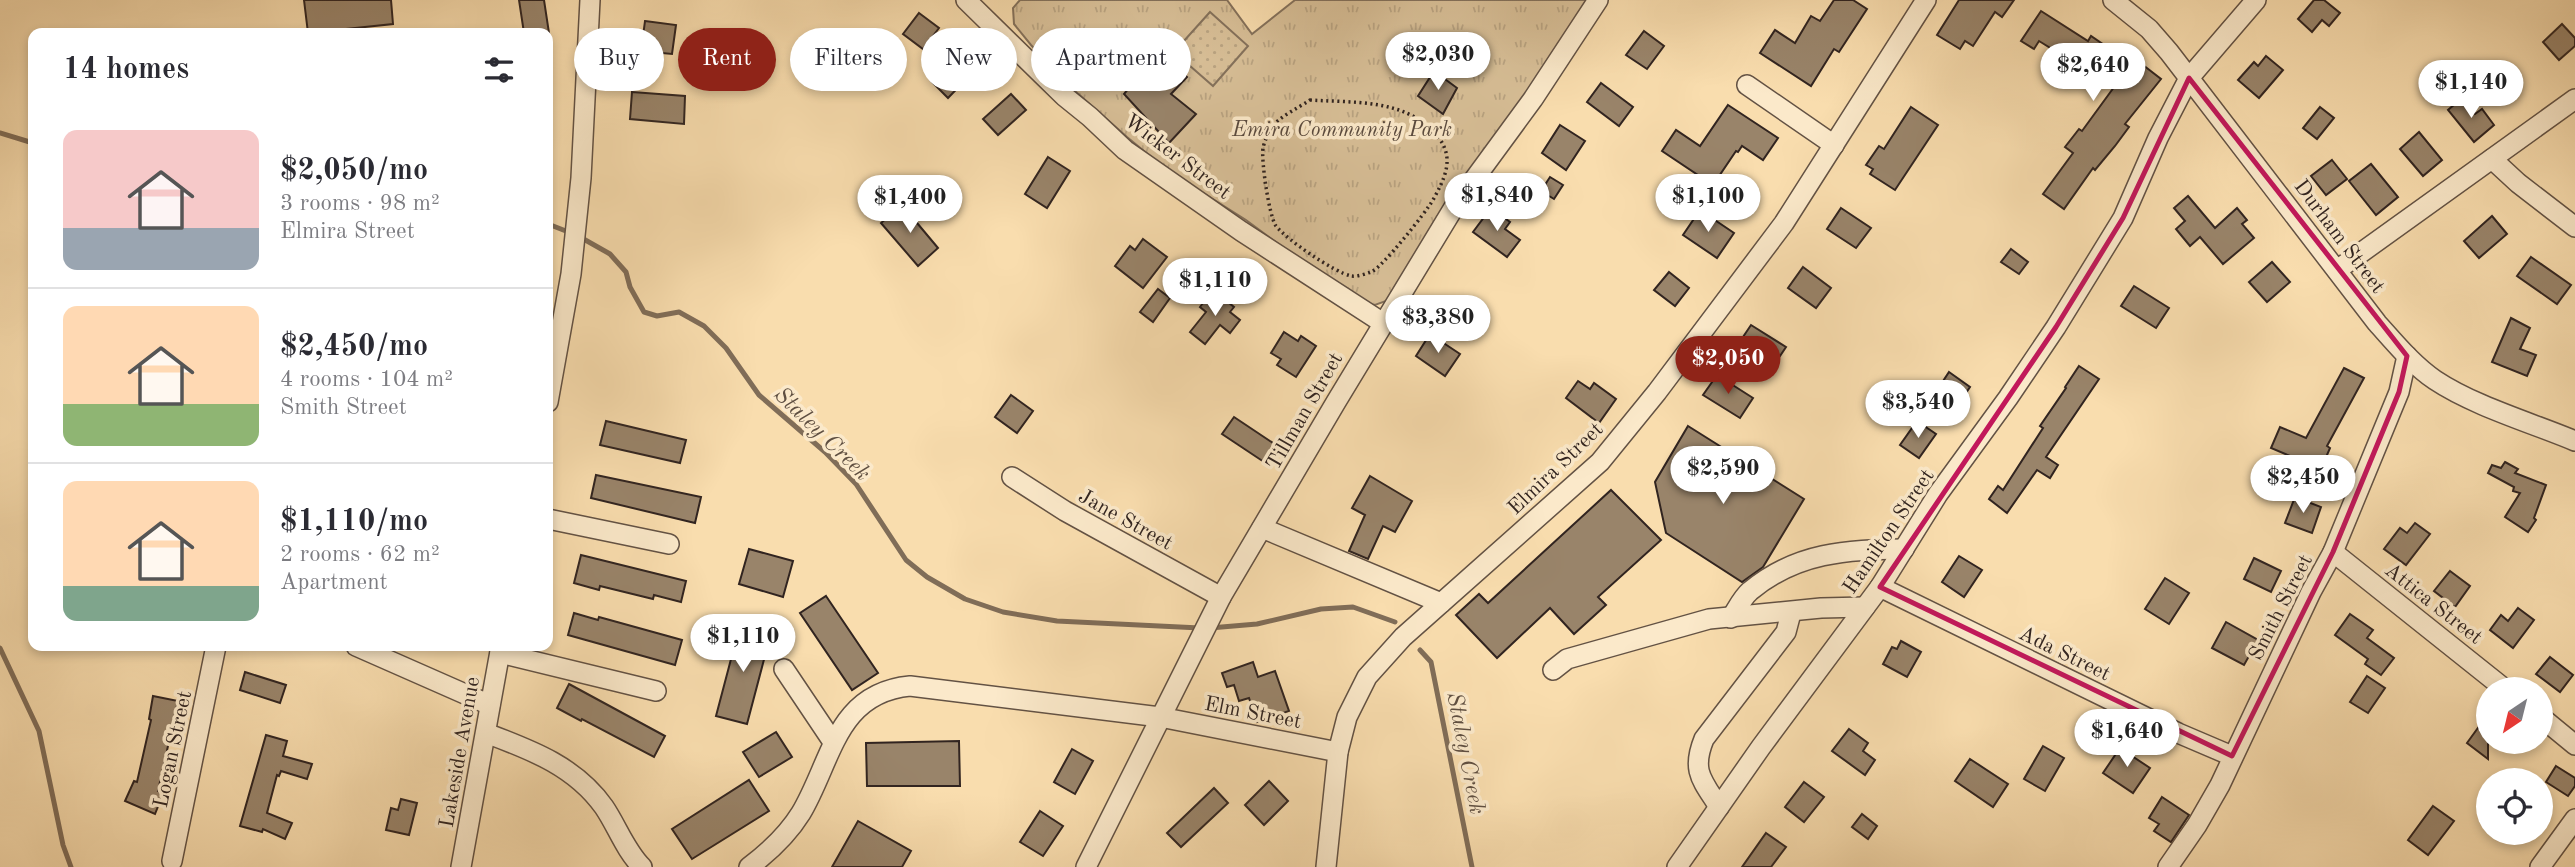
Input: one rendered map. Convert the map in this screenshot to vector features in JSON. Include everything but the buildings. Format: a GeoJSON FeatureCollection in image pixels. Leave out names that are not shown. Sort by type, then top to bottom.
{"type":"FeatureCollection","features":[{"type":"Feature","properties":{"kind":"street"},"geometry":{"type":"LineString","coordinates":[[553,374],[571,274],[581,178],[590,0]]}},
{"type":"Feature","properties":{"kind":"street","name":"Tillman Street"},"geometry":{"type":"LineString","coordinates":[[1086,867],[1220,597],[1456,204],[1533,99],[1598,0]]}},
{"type":"Feature","properties":{"kind":"street","name":"Elmira Street"},"geometry":{"type":"LineString","coordinates":[[1326,867],[1338,752],[1347,717],[1367,677],[1404,637],[1600,462],[1657,392],[1784,223],[1926,0]]}},
{"type":"Feature","properties":{"kind":"street","name":"Durham Street"},"geometry":{"type":"LineString","coordinates":[[2113,0],[2149,29],[2377,323],[2407,356],[2435,380],[2460,393],[2575,441]]}},
{"type":"Feature","properties":{"kind":"street","name":"Hamilton Street"},"geometry":{"type":"LineString","coordinates":[[1677,867],[1761,747],[1880,587],[1938,494],[2056,327],[2117,229],[2189,78],[2256,0]]}},
{"type":"Feature","properties":{"kind":"street","name":"Wicker Street"},"geometry":{"type":"LineString","coordinates":[[976,2],[1064,96],[1125,150],[1241,231],[1383,323]]}},
{"type":"Feature","properties":{"kind":"street"},"geometry":{"type":"LineString","coordinates":[[1747,85],[1834,145]]}},
{"type":"Feature","properties":{"kind":"street"},"geometry":{"type":"LineString","coordinates":[[2337,270],[2575,99]]}},
{"type":"Feature","properties":{"kind":"street"},"geometry":{"type":"LineString","coordinates":[[2492,159],[2575,227]]}},
{"type":"Feature","properties":{"kind":"street","name":"Smith Street"},"geometry":{"type":"LineString","coordinates":[[2168,867],[2220,785],[2311,592],[2333,552],[2399,392],[2407,356]]}},
{"type":"Feature","properties":{"kind":"street","name":"Jane Street"},"geometry":{"type":"LineString","coordinates":[[1012,477],[1065,511],[1220,597]]}},
{"type":"Feature","properties":{"kind":"street"},"geometry":{"type":"LineString","coordinates":[[553,520],[669,544]]}},
{"type":"Feature","properties":{"kind":"street"},"geometry":{"type":"LineString","coordinates":[[1262,528],[1441,603]]}},
{"type":"Feature","properties":{"kind":"street"},"geometry":{"type":"LineString","coordinates":[[1731,618],[1748,593],[1782,570],[1819,555],[1855,550],[1904,549]]}},
{"type":"Feature","properties":{"kind":"street","name":"Attica Street"},"geometry":{"type":"LineString","coordinates":[[2333,552],[2490,677]]}},
{"type":"Feature","properties":{"kind":"street","name":"Ada Street"},"geometry":{"type":"LineString","coordinates":[[1880,587],[2153,722],[2232,756]]}},
{"type":"Feature","properties":{"kind":"street"},"geometry":{"type":"LineString","coordinates":[[1553,670],[1567,659],[1709,619],[1821,608],[1865,607]]}},
{"type":"Feature","properties":{"kind":"street"},"geometry":{"type":"LineString","coordinates":[[1719,807],[1702,780],[1696,758],[1704,739],[1786,632],[1791,612]]}},
{"type":"Feature","properties":{"kind":"street","name":"Logan Street"},"geometry":{"type":"LineString","coordinates":[[173,861],[215,651]]}},
{"type":"Feature","properties":{"kind":"street"},"geometry":{"type":"LineString","coordinates":[[367,651],[490,705]]}},
{"type":"Feature","properties":{"kind":"street","name":"Lakeside Avenue"},"geometry":{"type":"LineString","coordinates":[[461,867],[501,651]]}},
{"type":"Feature","properties":{"kind":"street"},"geometry":{"type":"LineString","coordinates":[[505,651],[656,691]]}},
{"type":"Feature","properties":{"kind":"street"},"geometry":{"type":"LineString","coordinates":[[783,669],[833,742]]}},
{"type":"Feature","properties":{"kind":"street","name":"Elm Street"},"geometry":{"type":"LineString","coordinates":[[749,867],[767,854],[800,814],[817,784],[839,731],[863,704],[895,687],[910,686],[1160,717],[1338,752]]}},
{"type":"Feature","properties":{"kind":"street"},"geometry":{"type":"LineString","coordinates":[[2553,727],[2575,745]]}},
{"type":"Feature","properties":{"kind":"street"},"geometry":{"type":"LineString","coordinates":[[486,733],[527,749],[574,774],[592,790],[642,867]]}},
{"type":"Feature","properties":{"kind":"street"},"geometry":{"type":"LineString","coordinates":[[2540,867],[2575,819]]}},
{"type":"Feature","properties":{"kind":"path"},"geometry":{"type":"LineString","coordinates":[[1310,100],[1349,103],[1376,103],[1394,107],[1413,117],[1436,135],[1448,153],[1447,172],[1432,202],[1375,271],[1354,277],[1336,270],[1287,236],[1275,224],[1263,149],[1272,128],[1310,100]]}},
{"type":"Feature","properties":{"kind":"highlighted area"},"geometry":{"type":"Polygon","coordinates":[[[2189,78],[2407,356],[2399,392],[2333,552],[2232,756],[1880,587],[2056,327],[2123,218],[2189,78]]]}},
{"type":"Feature","properties":{"kind":"green space","name":"Emira Community Park"},"geometry":{"type":"Polygon","coordinates":[[[1020,0],[1227,0],[1252,34],[1295,0],[1592,0],[1389,300],[1372,306],[1167,170],[1075,91],[1191,91],[1191,28],[1031,28],[1031,45],[1014,24],[1013,8],[1020,0]]]}},
{"type":"Feature","properties":{"kind":"green space"},"geometry":{"type":"Polygon","coordinates":[[[1210,12],[1248,46],[1213,86],[1191,67],[1191,33],[1210,12]]]}},
{"type":"Feature","properties":{"kind":"waterway","name":"Staley Creek"},"geometry":{"type":"LineString","coordinates":[[0,133],[28,141]]}},
{"type":"Feature","properties":{"kind":"waterway","name":"Staley Creek"},"geometry":{"type":"LineString","coordinates":[[553,226],[571,233]]}},
{"type":"Feature","properties":{"kind":"waterway","name":"Staley Creek"},"geometry":{"type":"LineString","coordinates":[[580,237],[610,254],[626,272],[630,287],[644,312],[657,316],[679,312],[704,326],[726,348],[759,395],[825,452],[856,484],[906,560],[927,577],[965,599],[1003,612],[1057,621],[1200,628]]}},
{"type":"Feature","properties":{"kind":"waterway","name":"Staley Creek"},"geometry":{"type":"LineString","coordinates":[[1210,628],[1257,624],[1321,609],[1353,607],[1395,622]]}},
{"type":"Feature","properties":{"kind":"waterway"},"geometry":{"type":"LineString","coordinates":[[0,648],[39,731],[63,845],[71,867]]}},
{"type":"Feature","properties":{"kind":"waterway","name":"Staley Creek"},"geometry":{"type":"LineString","coordinates":[[1420,650],[1431,662],[1472,867]]}}]}
